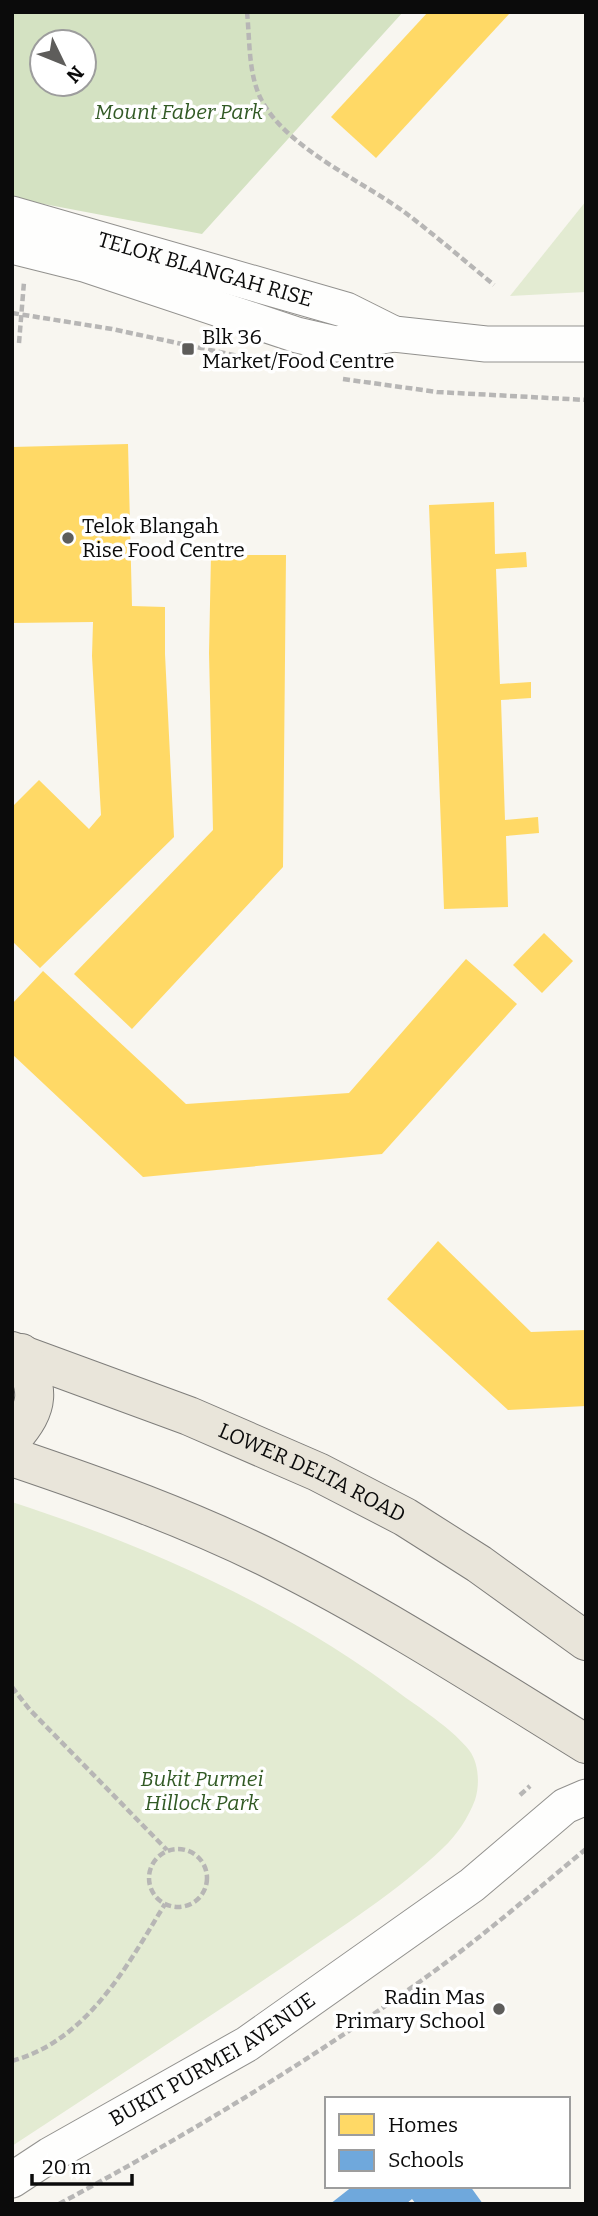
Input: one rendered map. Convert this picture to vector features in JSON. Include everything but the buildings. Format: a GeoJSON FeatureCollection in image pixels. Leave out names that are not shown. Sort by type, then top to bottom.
{"type":"FeatureCollection","features":[{"type":"Feature","properties":{"kind":"main road"},"geometry":{"type":"LineString","coordinates":[[12,1439],[21,1429],[34,1404],[35,1382],[17,1352]]}},
{"type":"Feature","properties":{"kind":"main road","name":"LOWER DELTA ROAD"},"geometry":{"type":"LineString","coordinates":[[17,1352],[189,1416],[318,1472],[405,1517],[479,1564],[586,1641]]}},
{"type":"Feature","properties":{"kind":"main road"},"geometry":{"type":"LineString","coordinates":[[12,1457],[118,1493],[273,1561],[384,1621],[586,1744]]}},
{"type":"Feature","properties":{"kind":"street","name":"TELOK BLANGAH RISE"},"geometry":{"type":"LineString","coordinates":[[12,214],[346,310],[394,334]]}},
{"type":"Feature","properties":{"kind":"street","name":"TELOK BLANGAH RISE"},"geometry":{"type":"LineString","coordinates":[[12,246],[84,264],[297,335],[336,344],[394,334],[485,344],[586,344]]}},
{"type":"Feature","properties":{"kind":"street","name":"BUKIT PURMEI AVENUE"},"geometry":{"type":"LineString","coordinates":[[12,2180],[50,2155],[247,2044],[472,1885],[582,1788]]}},
{"type":"Feature","properties":{"kind":"path"},"geometry":{"type":"LineString","coordinates":[[247,12],[253,73],[261,98],[274,121],[293,139],[406,213],[494,285]]}},
{"type":"Feature","properties":{"kind":"path"},"geometry":{"type":"LineString","coordinates":[[19,343],[21,313]]}},
{"type":"Feature","properties":{"kind":"path"},"geometry":{"type":"LineString","coordinates":[[12,1687],[30,1710],[167,1850]]}},
{"type":"Feature","properties":{"kind":"path"},"geometry":{"type":"LineString","coordinates":[[179,1848],[191,1851],[201,1858],[207,1869],[203,1893],[195,1902],[184,1907],[165,1904],[152,1892],[150,1868],[167,1850],[179,1848]]}},
{"type":"Feature","properties":{"kind":"path"},"geometry":{"type":"LineString","coordinates":[[59,2204],[274,2080],[429,1975],[586,1849]]}},
{"type":"Feature","properties":{"kind":"path"},"geometry":{"type":"LineString","coordinates":[[12,2061],[49,2045],[78,2024],[111,1990],[165,1904]]}},
{"type":"Feature","properties":{"kind":"green space","name":"Mount Faber Park"},"geometry":{"type":"Polygon","coordinates":[[[12,12],[403,12],[202,234],[12,198],[12,12]]]}},
{"type":"Feature","properties":{"kind":"green space"},"geometry":{"type":"Polygon","coordinates":[[[586,201],[586,292],[510,296],[586,201]]]}},
{"type":"Feature","properties":{"kind":"green space","name":"Bukit Purmei Hillock Park"},"geometry":{"type":"Polygon","coordinates":[[[12,1502],[167,1560],[315,1636],[431,1715],[456,1736],[472,1755],[477,1768],[478,1788],[465,1820],[443,1848],[368,1909],[12,2146],[12,1502]]]}},
{"type":"Feature","properties":{"kind":"place","name":"Blk 36 Market/Food Centre"},"geometry":{"type":"Point","coordinates":[188,349]}},
{"type":"Feature","properties":{"kind":"place","name":"Telok Blangah Rise Food Centre"},"geometry":{"type":"Point","coordinates":[68,538]}},
{"type":"Feature","properties":{"kind":"place","name":"Radin Mas Primary School"},"geometry":{"type":"Point","coordinates":[499,2009]}}]}
